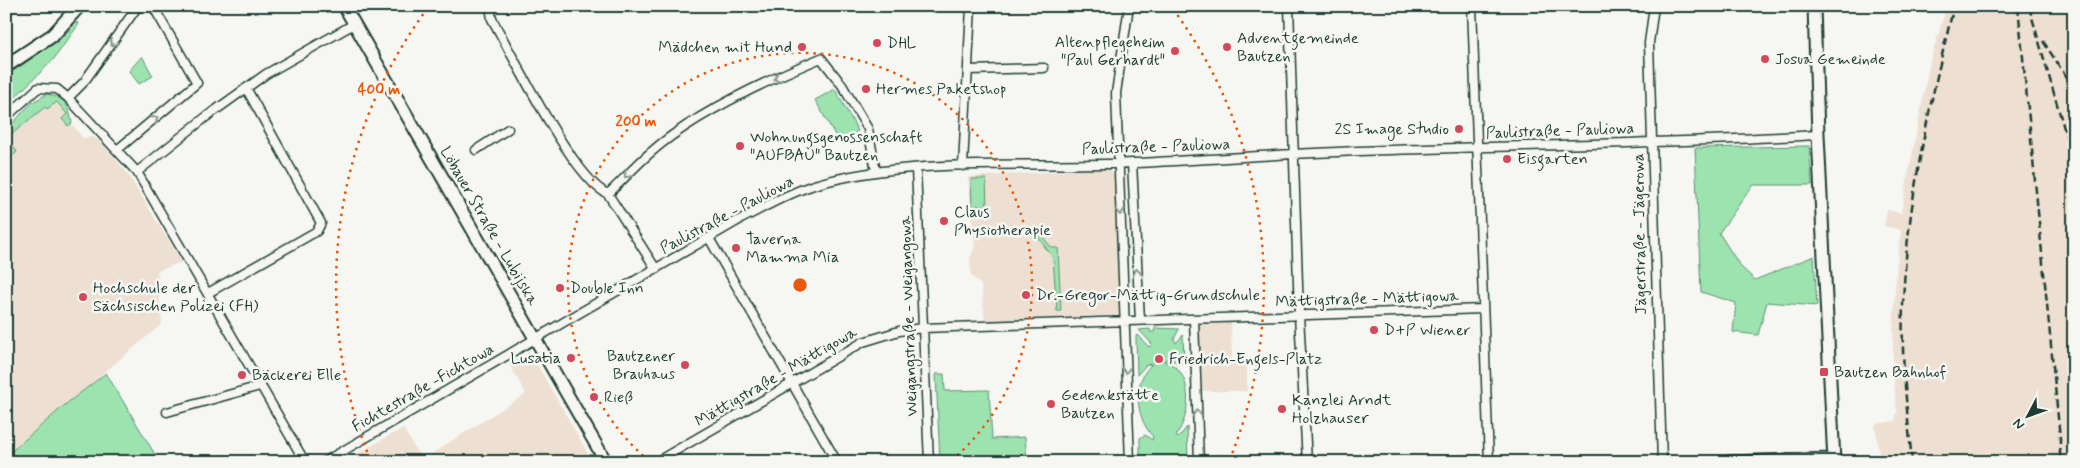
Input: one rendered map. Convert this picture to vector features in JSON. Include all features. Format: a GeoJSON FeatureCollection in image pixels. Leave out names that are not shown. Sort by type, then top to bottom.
{"type":"FeatureCollection","features":[{"type":"Feature","properties":{"kind":"main road"},"geometry":{"type":"LineString","coordinates":[[6,66],[53,35],[79,6]]}},
{"type":"Feature","properties":{"kind":"street"},"geometry":{"type":"LineString","coordinates":[[68,98],[85,81],[138,6]]}},
{"type":"Feature","properties":{"kind":"street"},"geometry":{"type":"LineString","coordinates":[[117,150],[196,83],[153,6]]}},
{"type":"Feature","properties":{"kind":"street","name":"Löbauer Straße - Lubijska"},"geometry":{"type":"LineString","coordinates":[[344,6],[606,462]]}},
{"type":"Feature","properties":{"kind":"street"},"geometry":{"type":"LineString","coordinates":[[490,6],[492,19],[557,135],[589,178],[601,191],[608,194],[656,269]]}},
{"type":"Feature","properties":{"kind":"street"},"geometry":{"type":"LineString","coordinates":[[963,166],[971,6]]}},
{"type":"Feature","properties":{"kind":"street"},"geometry":{"type":"LineString","coordinates":[[1129,6],[1116,93],[1130,462]]}},
{"type":"Feature","properties":{"kind":"street"},"geometry":{"type":"LineString","coordinates":[[1289,6],[1299,315],[1307,462]]}},
{"type":"Feature","properties":{"kind":"street"},"geometry":{"type":"LineString","coordinates":[[1472,6],[1489,462]]}},
{"type":"Feature","properties":{"kind":"street","name":"Jägerstraße - Jägerowa"},"geometry":{"type":"LineString","coordinates":[[1654,6],[1649,43],[1662,462]]}},
{"type":"Feature","properties":{"kind":"street"},"geometry":{"type":"LineString","coordinates":[[1728,462],[1776,460],[1834,461],[1818,135],[1814,6]]}},
{"type":"Feature","properties":{"kind":"street"},"geometry":{"type":"LineString","coordinates":[[137,172],[246,88],[280,65],[354,24]]}},
{"type":"Feature","properties":{"kind":"street"},"geometry":{"type":"LineString","coordinates":[[608,194],[650,153],[682,130],[776,78],[821,58],[842,85],[868,129],[876,171]]}},
{"type":"Feature","properties":{"kind":"street"},"geometry":{"type":"LineString","coordinates":[[968,70],[1044,68]]}},
{"type":"Feature","properties":{"kind":"street"},"geometry":{"type":"LineString","coordinates":[[6,117],[38,88],[57,89],[68,98],[137,172],[305,462]]}},
{"type":"Feature","properties":{"kind":"street"},"geometry":{"type":"LineString","coordinates":[[208,293],[317,231],[321,223],[246,88]]}},
{"type":"Feature","properties":{"kind":"street"},"geometry":{"type":"LineString","coordinates":[[476,150],[508,130]]}},
{"type":"Feature","properties":{"kind":"street","name":"Paulistraße - Pauliowa"},"geometry":{"type":"LineString","coordinates":[[536,338],[776,201],[811,186],[876,171],[963,166],[1118,164],[1294,155],[1818,135]]}},
{"type":"Feature","properties":{"kind":"street"},"geometry":{"type":"LineString","coordinates":[[1132,163],[1140,320]]}},
{"type":"Feature","properties":{"kind":"street","name":"Weigangstraße - Weigangowa"},"geometry":{"type":"LineString","coordinates":[[916,169],[929,462]]}},
{"type":"Feature","properties":{"kind":"street"},"geometry":{"type":"LineString","coordinates":[[709,238],[837,462]]}},
{"type":"Feature","properties":{"kind":"street","name":"Mättigstraße - Mättigowa"},"geometry":{"type":"LineString","coordinates":[[656,462],[791,383],[873,338],[899,331],[923,328],[1483,308]]}},
{"type":"Feature","properties":{"kind":"street"},"geometry":{"type":"LineString","coordinates":[[1194,319],[1199,462]]}},
{"type":"Feature","properties":{"kind":"street","name":"Fichtestraße -Fichtowa"},"geometry":{"type":"LineString","coordinates":[[324,462],[536,338]]}},
{"type":"Feature","properties":{"kind":"street"},"geometry":{"type":"LineString","coordinates":[[166,412],[260,386]]}},
{"type":"Feature","properties":{"kind":"shaded area"},"geometry":{"type":"Polygon","coordinates":[[[1947,6],[2074,6],[2074,462],[1856,462],[1880,459],[1875,424],[1895,421],[1897,411],[1893,375],[1893,337],[1896,272],[1901,230],[1884,226],[1887,210],[1901,213],[1930,61],[1947,6]]]}},
{"type":"Feature","properties":{"kind":"shaded area","name":"Hochschule der Sächsischen Polizei (FH)"},"geometry":{"type":"Polygon","coordinates":[[[47,94],[56,97],[66,104],[71,113],[70,122],[83,138],[92,137],[101,141],[127,173],[182,262],[157,271],[162,324],[6,455],[6,131],[31,103],[47,94]]]}},
{"type":"Feature","properties":{"kind":"shaded area"},"geometry":{"type":"Polygon","coordinates":[[[1109,168],[1114,175],[1120,315],[985,321],[981,285],[971,275],[970,259],[975,246],[968,177],[1109,168]]]}},
{"type":"Feature","properties":{"kind":"shaded area"},"geometry":{"type":"Polygon","coordinates":[[[1231,322],[1232,363],[1247,366],[1247,391],[1201,391],[1199,325],[1231,322]]]}},
{"type":"Feature","properties":{"kind":"shaded area"},"geometry":{"type":"Polygon","coordinates":[[[530,352],[593,462],[432,462],[428,456],[526,394],[509,364],[530,352]]]}},
{"type":"Feature","properties":{"kind":"shaded area"},"geometry":{"type":"Polygon","coordinates":[[[403,428],[423,462],[346,460],[403,428]]]}},
{"type":"Feature","properties":{"kind":"green space"},"geometry":{"type":"Polygon","coordinates":[[[77,22],[79,24],[53,60],[6,106],[6,76],[61,38],[77,22]]]}},
{"type":"Feature","properties":{"kind":"green space"},"geometry":{"type":"Polygon","coordinates":[[[142,56],[153,76],[139,84],[129,71],[142,56]]]}},
{"type":"Feature","properties":{"kind":"green space"},"geometry":{"type":"Polygon","coordinates":[[[835,89],[858,131],[839,142],[815,100],[835,89]]]}},
{"type":"Feature","properties":{"kind":"green space"},"geometry":{"type":"Polygon","coordinates":[[[47,94],[59,98],[66,104],[72,123],[68,126],[62,119],[67,114],[57,102],[47,109],[45,107],[7,138],[17,152],[6,162],[6,131],[31,103],[47,94]]]}},
{"type":"Feature","properties":{"kind":"green space"},"geometry":{"type":"Polygon","coordinates":[[[1809,146],[1812,185],[1753,185],[1719,233],[1740,266],[1755,280],[1814,256],[1817,306],[1767,302],[1758,335],[1733,332],[1736,303],[1701,292],[1695,148],[1809,146]]]}},
{"type":"Feature","properties":{"kind":"green space"},"geometry":{"type":"Polygon","coordinates":[[[971,179],[986,179],[987,206],[972,206],[971,179]]]}},
{"type":"Feature","properties":{"kind":"green space"},"geometry":{"type":"Polygon","coordinates":[[[1041,235],[1052,248],[1058,248],[1061,311],[1057,311],[1053,258],[1038,237],[1041,235]]]}},
{"type":"Feature","properties":{"kind":"green space"},"geometry":{"type":"Polygon","coordinates":[[[1155,328],[1179,329],[1174,339],[1176,343],[1183,335],[1184,362],[1179,364],[1169,358],[1164,361],[1174,366],[1181,373],[1185,383],[1187,405],[1185,416],[1176,435],[1178,438],[1187,427],[1188,462],[1182,457],[1182,462],[1140,462],[1140,438],[1145,435],[1152,440],[1153,437],[1143,420],[1138,400],[1141,381],[1145,372],[1152,364],[1146,365],[1137,375],[1136,336],[1149,347],[1152,344],[1139,330],[1150,329],[1150,332],[1154,332],[1155,328]]]}},
{"type":"Feature","properties":{"kind":"green space"},"geometry":{"type":"Polygon","coordinates":[[[106,373],[156,456],[148,462],[6,462],[6,456],[66,404],[106,373]]]}},
{"type":"Feature","properties":{"kind":"green space"},"geometry":{"type":"Polygon","coordinates":[[[936,374],[944,374],[945,391],[989,390],[992,439],[1025,437],[1027,462],[1005,462],[1004,455],[982,457],[982,462],[940,462],[936,374]]]}},
{"type":"Feature","properties":{"kind":"railway"},"geometry":{"type":"LineString","coordinates":[[1912,462],[1903,345],[1905,269],[1914,193],[1928,117],[1954,6]]}},
{"type":"Feature","properties":{"kind":"railway"},"geometry":{"type":"LineString","coordinates":[[2018,6],[2060,438],[2060,462]]}},
{"type":"Feature","properties":{"kind":"railway"},"geometry":{"type":"LineString","coordinates":[[2029,7],[2074,163]]}},
{"type":"Feature","properties":{"kind":"railway"},"geometry":{"type":"LineString","coordinates":[[2043,41],[2074,89]]}},
{"type":"Feature","properties":{"kind":"place","name":"DHL"},"geometry":{"type":"Point","coordinates":[877,43]}},
{"type":"Feature","properties":{"kind":"place","name":"Mädchen mit Hund"},"geometry":{"type":"Point","coordinates":[802,47]}},
{"type":"Feature","properties":{"kind":"place","name":"Adventgemeinde Bautzen"},"geometry":{"type":"Point","coordinates":[1227,47]}},
{"type":"Feature","properties":{"kind":"place","name":"Altenpflegeheim \"Paul Gerhardt\""},"geometry":{"type":"Point","coordinates":[1175,51]}},
{"type":"Feature","properties":{"kind":"place","name":"Josua Gemeinde"},"geometry":{"type":"Point","coordinates":[1765,59]}},
{"type":"Feature","properties":{"kind":"place","name":"Hermes Paketshop"},"geometry":{"type":"Point","coordinates":[866,89]}},
{"type":"Feature","properties":{"kind":"place","name":"2S Image Studio"},"geometry":{"type":"Point","coordinates":[1459,129]}},
{"type":"Feature","properties":{"kind":"place","name":"Wohnungsgenossenschaft \"AUFBAU\" Bautzen"},"geometry":{"type":"Point","coordinates":[740,146]}},
{"type":"Feature","properties":{"kind":"place","name":"Eisgarten"},"geometry":{"type":"Point","coordinates":[1507,159]}},
{"type":"Feature","properties":{"kind":"place","name":"Claus Physiotherapie"},"geometry":{"type":"Point","coordinates":[944,221]}},
{"type":"Feature","properties":{"kind":"place","name":"Taverna Mamma Mia"},"geometry":{"type":"Point","coordinates":[736,248]}},
{"type":"Feature","properties":{"kind":"place","name":"Double Inn"},"geometry":{"type":"Point","coordinates":[560,288]}},
{"type":"Feature","properties":{"kind":"place","name":"Dr.-Gregor-Mättig-Grundschule"},"geometry":{"type":"Point","coordinates":[1026,295]}},
{"type":"Feature","properties":{"kind":"place","name":"Hochschule der Sächsischen Polizei (FH)"},"geometry":{"type":"Point","coordinates":[83,297]}},
{"type":"Feature","properties":{"kind":"place","name":"D+P Wiener"},"geometry":{"type":"Point","coordinates":[1374,330]}},
{"type":"Feature","properties":{"kind":"place","name":"Lusatia"},"geometry":{"type":"Point","coordinates":[571,358]}},
{"type":"Feature","properties":{"kind":"place","name":"Friedrich-Engels-Platz"},"geometry":{"type":"Point","coordinates":[1159,359]}},
{"type":"Feature","properties":{"kind":"place","name":"Bautzener Brauhaus"},"geometry":{"type":"Point","coordinates":[685,365]}},
{"type":"Feature","properties":{"kind":"place","name":"Bautzen Bahnhof"},"geometry":{"type":"Point","coordinates":[1824,372]}},
{"type":"Feature","properties":{"kind":"place","name":"Bäckerei Elle"},"geometry":{"type":"Point","coordinates":[242,375]}},
{"type":"Feature","properties":{"kind":"place","name":"Rieß"},"geometry":{"type":"Point","coordinates":[594,397]}},
{"type":"Feature","properties":{"kind":"place","name":"Gedenkstätte Bautzen"},"geometry":{"type":"Point","coordinates":[1051,404]}},
{"type":"Feature","properties":{"kind":"place","name":"Kanzlei Arndt Holzhauser"},"geometry":{"type":"Point","coordinates":[1282,409]}}]}
